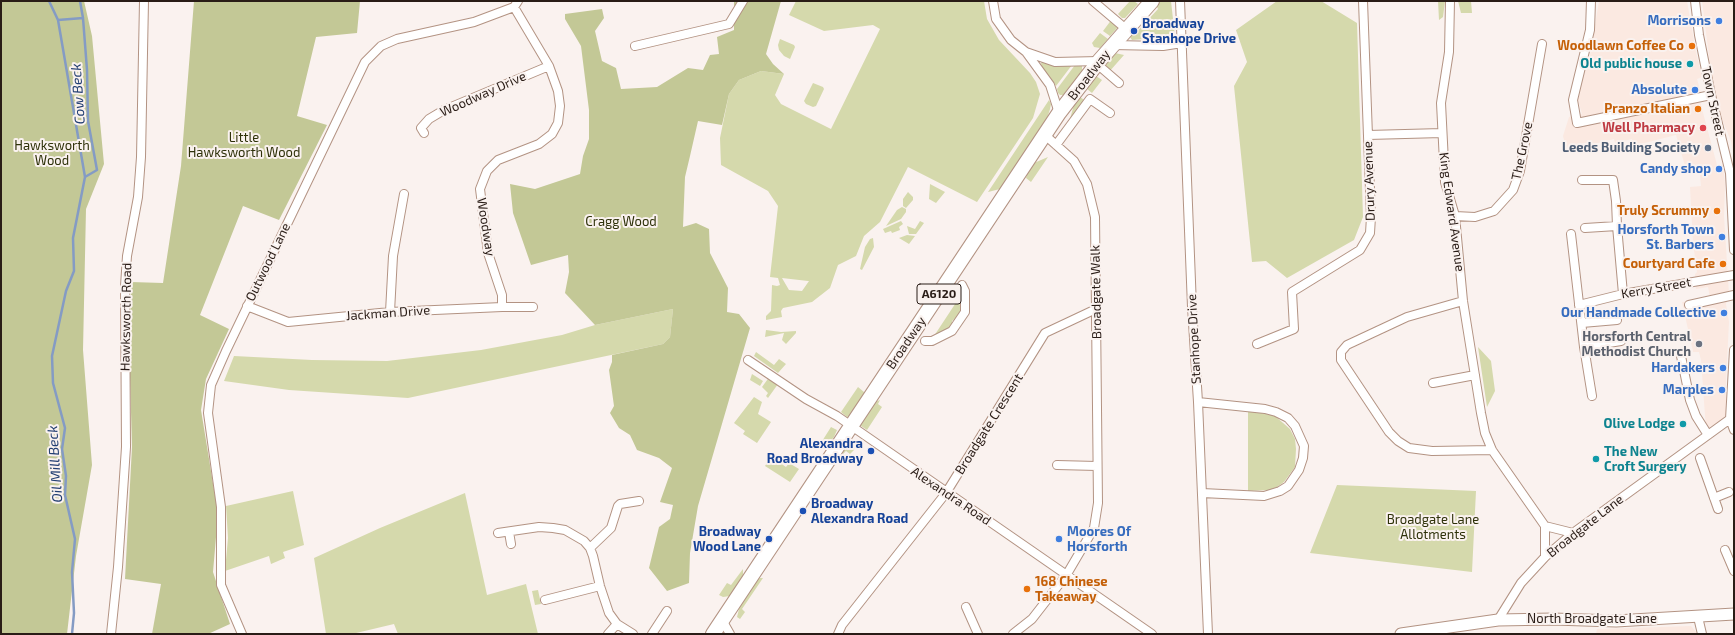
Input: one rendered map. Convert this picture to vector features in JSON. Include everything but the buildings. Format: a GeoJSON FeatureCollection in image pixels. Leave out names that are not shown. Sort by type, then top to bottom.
{"type":"FeatureCollection","features":[{"type":"Feature","properties":{"kind":"highway","name":"Broadway"},"geometry":{"type":"LineString","coordinates":[[713,634],[1059,113],[1112,45],[1152,1]]}},
{"type":"Feature","properties":{"kind":"street","name":"Hawksworth Road"},"geometry":{"type":"LineString","coordinates":[[111,634],[118,567],[126,447],[125,286],[127,256],[138,197],[144,1]]}},
{"type":"Feature","properties":{"kind":"street"},"geometry":{"type":"LineString","coordinates":[[635,46],[729,24],[743,1]]}},
{"type":"Feature","properties":{"kind":"street"},"geometry":{"type":"LineString","coordinates":[[993,1],[996,20],[1011,40],[1026,52],[1050,85],[1059,113]]}},
{"type":"Feature","properties":{"kind":"street"},"geometry":{"type":"LineString","coordinates":[[1093,1],[1126,29]]}},
{"type":"Feature","properties":{"kind":"street","name":"Stanhope Drive"},"geometry":{"type":"LineString","coordinates":[[1180,1],[1192,307],[1198,402],[1208,634]]}},
{"type":"Feature","properties":{"kind":"street","name":"Drury Avenue"},"geometry":{"type":"LineString","coordinates":[[1257,344],[1294,329],[1292,292],[1360,250],[1370,234],[1371,217],[1363,1]]}},
{"type":"Feature","properties":{"kind":"street","name":"King Edward Avenue"},"geometry":{"type":"LineString","coordinates":[[1450,1],[1449,52],[1441,103],[1445,182],[1455,216],[1463,301],[1485,433],[1492,450],[1545,526]]}},
{"type":"Feature","properties":{"kind":"street"},"geometry":{"type":"LineString","coordinates":[[1591,1],[1590,30],[1573,100],[1577,123],[1711,95]]}},
{"type":"Feature","properties":{"kind":"street","name":"Town Street"},"geometry":{"type":"LineString","coordinates":[[1695,1],[1699,35],[1711,95],[1732,184],[1734,250]]}},
{"type":"Feature","properties":{"kind":"street","name":"Woodway"},"geometry":{"type":"LineString","coordinates":[[502,307],[502,295],[488,253],[480,190],[487,171],[498,160],[539,144],[552,134],[558,123],[560,106],[558,90],[549,66],[516,4]]}},
{"type":"Feature","properties":{"kind":"street","name":"Outwood Lane"},"geometry":{"type":"LineString","coordinates":[[242,634],[221,585],[221,507],[208,413],[211,385],[247,306],[365,62],[380,46],[397,39],[474,22],[516,4]]}},
{"type":"Feature","properties":{"kind":"street"},"geometry":{"type":"LineString","coordinates":[[1112,45],[1163,46],[1182,43]]}},
{"type":"Feature","properties":{"kind":"street","name":"The Grove"},"geometry":{"type":"LineString","coordinates":[[1455,216],[1475,217],[1494,211],[1513,190],[1520,171],[1542,44]]}},
{"type":"Feature","properties":{"kind":"street"},"geometry":{"type":"LineString","coordinates":[[1026,52],[1054,62],[1098,62],[1119,83]]}},
{"type":"Feature","properties":{"kind":"street","name":"Woodway Drive"},"geometry":{"type":"LineString","coordinates":[[421,129],[429,119],[444,110],[549,66]]}},
{"type":"Feature","properties":{"kind":"street"},"geometry":{"type":"LineString","coordinates":[[1077,89],[1110,113]]}},
{"type":"Feature","properties":{"kind":"street"},"geometry":{"type":"LineString","coordinates":[[1056,146],[1090,99]]}},
{"type":"Feature","properties":{"kind":"street"},"geometry":{"type":"LineString","coordinates":[[1368,135],[1442,133]]}},
{"type":"Feature","properties":{"kind":"street","name":"Broadgate Walk"},"geometry":{"type":"LineString","coordinates":[[1013,634],[1032,619],[1067,574],[1094,528],[1098,503],[1095,217],[1087,184],[1074,161],[1045,135]]}},
{"type":"Feature","properties":{"kind":"street"},"geometry":{"type":"LineString","coordinates":[[1582,180],[1613,180],[1623,294]]}},
{"type":"Feature","properties":{"kind":"street"},"geometry":{"type":"LineString","coordinates":[[390,312],[393,256],[404,194]]}},
{"type":"Feature","properties":{"kind":"street"},"geometry":{"type":"LineString","coordinates":[[1585,228],[1617,226]]}},
{"type":"Feature","properties":{"kind":"street"},"geometry":{"type":"LineString","coordinates":[[1571,234],[1584,347],[1592,396]]}},
{"type":"Feature","properties":{"kind":"street","name":"Kerry Street"},"geometry":{"type":"LineString","coordinates":[[1579,305],[1623,294],[1734,275]]}},
{"type":"Feature","properties":{"kind":"street"},"geometry":{"type":"LineString","coordinates":[[925,341],[932,341],[948,334],[965,312],[965,291],[962,285]]}},
{"type":"Feature","properties":{"kind":"street"},"geometry":{"type":"LineString","coordinates":[[1689,305],[1734,295]]}},
{"type":"Feature","properties":{"kind":"street"},"geometry":{"type":"LineString","coordinates":[[1463,301],[1407,317],[1347,345],[1341,352],[1341,360],[1389,432],[1398,441],[1409,448],[1432,452],[1492,450]]}},
{"type":"Feature","properties":{"kind":"street","name":"Jackman Drive"},"geometry":{"type":"LineString","coordinates":[[247,306],[288,322],[390,312],[533,307]]}},
{"type":"Feature","properties":{"kind":"street","name":"Broadgate Crescent"},"geometry":{"type":"LineString","coordinates":[[838,634],[842,625],[946,493],[1045,333],[1096,309]]}},
{"type":"Feature","properties":{"kind":"street"},"geometry":{"type":"LineString","coordinates":[[1582,323],[1617,320]]}},
{"type":"Feature","properties":{"kind":"street"},"geometry":{"type":"LineString","coordinates":[[1584,347],[1621,341]]}},
{"type":"Feature","properties":{"kind":"street"},"geometry":{"type":"LineString","coordinates":[[1734,350],[1730,419],[1734,430]]}},
{"type":"Feature","properties":{"kind":"street"},"geometry":{"type":"LineString","coordinates":[[1681,356],[1690,400],[1696,416],[1708,435]]}},
{"type":"Feature","properties":{"kind":"street","name":"Alexandra Road"},"geometry":{"type":"LineString","coordinates":[[748,360],[806,399],[836,416],[1152,634]]}},
{"type":"Feature","properties":{"kind":"street"},"geometry":{"type":"LineString","coordinates":[[1433,383],[1475,375]]}},
{"type":"Feature","properties":{"kind":"street"},"geometry":{"type":"LineString","coordinates":[[1198,402],[1265,409],[1276,412],[1288,418],[1295,426],[1304,446],[1300,470],[1288,486],[1280,491],[1264,496],[1202,493]]}},
{"type":"Feature","properties":{"kind":"street","name":"Broadgate Lane"},"geometry":{"type":"LineString","coordinates":[[1498,620],[1521,583],[1545,557],[1573,533],[1730,419]]}},
{"type":"Feature","properties":{"kind":"street"},"geometry":{"type":"LineString","coordinates":[[1700,458],[1718,509]]}},
{"type":"Feature","properties":{"kind":"street"},"geometry":{"type":"LineString","coordinates":[[1057,465],[1097,466]]}},
{"type":"Feature","properties":{"kind":"street"},"geometry":{"type":"LineString","coordinates":[[1714,498],[1729,492]]}},
{"type":"Feature","properties":{"kind":"street"},"geometry":{"type":"LineString","coordinates":[[590,548],[611,528],[620,504],[639,501]]}},
{"type":"Feature","properties":{"kind":"street"},"geometry":{"type":"LineString","coordinates":[[1545,557],[1545,526],[1573,533]]}},
{"type":"Feature","properties":{"kind":"street"},"geometry":{"type":"LineString","coordinates":[[498,533],[539,527],[565,530],[584,541],[590,548],[600,586],[610,613],[618,624],[633,634]]}},
{"type":"Feature","properties":{"kind":"street"},"geometry":{"type":"LineString","coordinates":[[509,532],[511,544]]}},
{"type":"Feature","properties":{"kind":"street"},"geometry":{"type":"LineString","coordinates":[[1726,550],[1734,571]]}},
{"type":"Feature","properties":{"kind":"street"},"geometry":{"type":"LineString","coordinates":[[545,600],[600,586]]}},
{"type":"Feature","properties":{"kind":"street"},"geometry":{"type":"LineString","coordinates":[[966,607],[978,634]]}},
{"type":"Feature","properties":{"kind":"street"},"geometry":{"type":"LineString","coordinates":[[652,634],[667,611]]}},
{"type":"Feature","properties":{"kind":"street","name":"North Broadgate Lane"},"geometry":{"type":"LineString","coordinates":[[1498,620],[1553,619],[1616,621],[1734,614]]}},
{"type":"Feature","properties":{"kind":"street"},"geometry":{"type":"LineString","coordinates":[[1698,617],[1702,634]]}},
{"type":"Feature","properties":{"kind":"street"},"geometry":{"type":"LineString","coordinates":[[722,620],[730,634]]}},
{"type":"Feature","properties":{"kind":"street"},"geometry":{"type":"LineString","coordinates":[[1405,634],[1498,620]]}},
{"type":"Feature","properties":{"kind":"street"},"geometry":{"type":"LineString","coordinates":[[608,634],[618,624]]}},
{"type":"Feature","properties":{"kind":"shaded area"},"geometry":{"type":"Polygon","coordinates":[[[1599,1],[1687,1],[1702,77],[1697,79],[1701,93],[1698,94],[1717,165],[1723,165],[1725,184],[1724,216],[1729,294],[1726,304],[1729,322],[1726,415],[1721,421],[1706,429],[1701,360],[1699,352],[1693,352],[1682,302],[1710,298],[1708,287],[1696,289],[1695,278],[1695,274],[1697,272],[1693,243],[1690,187],[1701,186],[1699,165],[1685,166],[1676,135],[1633,146],[1632,139],[1615,143],[1614,139],[1586,146],[1585,143],[1566,148],[1563,136],[1569,117],[1582,114],[1577,97],[1590,55],[1599,1]]]}},
{"type":"Feature","properties":{"kind":"shaded area"},"geometry":{"type":"Polygon","coordinates":[[[1702,1],[1734,1],[1734,158],[1731,141],[1719,112],[1713,88],[1702,1]]]}},
{"type":"Feature","properties":{"kind":"shaded area"},"geometry":{"type":"Polygon","coordinates":[[[1691,626],[1698,634],[1596,634],[1597,629],[1691,626]]]}},
{"type":"Feature","properties":{"kind":"green space","name":"Hawksworth Wood"},"geometry":{"type":"Polygon","coordinates":[[[1,1],[84,1],[92,36],[104,164],[86,209],[83,350],[92,465],[76,556],[67,634],[1,634],[1,1]]]}},
{"type":"Feature","properties":{"kind":"green space","name":"Little Hawksworth Wood"},"geometry":{"type":"Polygon","coordinates":[[[194,1],[360,1],[357,33],[316,37],[297,116],[327,125],[279,220],[243,206],[200,315],[229,329],[206,379],[201,410],[218,514],[213,572],[230,624],[208,634],[152,634],[161,584],[125,579],[132,447],[129,342],[131,282],[163,283],[181,166],[194,1]]]}},
{"type":"Feature","properties":{"kind":"green space","name":"Cragg Wood"},"geometry":{"type":"Polygon","coordinates":[[[734,1],[781,1],[766,54],[773,64],[784,74],[761,71],[739,80],[729,94],[722,125],[698,121],[685,177],[683,227],[696,223],[709,229],[710,253],[728,288],[727,312],[739,314],[750,328],[698,506],[690,553],[689,583],[667,591],[649,568],[659,527],[670,519],[673,505],[660,502],[672,468],[659,458],[637,450],[630,435],[619,428],[610,413],[614,406],[609,370],[612,362],[612,355],[663,344],[670,337],[673,309],[595,325],[565,293],[569,272],[568,255],[531,265],[513,213],[510,184],[535,189],[580,174],[583,156],[589,139],[589,110],[581,46],[565,19],[565,14],[602,9],[604,18],[595,31],[602,61],[616,68],[621,89],[657,87],[688,68],[703,70],[710,55],[719,54],[717,37],[734,30],[734,1]]]}},
{"type":"Feature","properties":{"kind":"green space"},"geometry":{"type":"Polygon","coordinates":[[[796,1],[984,1],[987,19],[999,40],[1030,73],[1036,82],[1040,94],[1033,118],[977,202],[908,167],[880,222],[864,236],[856,256],[838,265],[830,288],[812,302],[783,308],[781,311],[782,317],[766,320],[766,316],[771,311],[772,285],[780,285],[778,278],[770,277],[778,206],[768,191],[721,165],[720,138],[729,94],[739,80],[761,71],[784,74],[775,95],[781,104],[831,129],[880,29],[873,25],[824,31],[789,15],[796,1]],[[782,278],[789,290],[802,291],[809,281],[782,278]]]}},
{"type":"Feature","properties":{"kind":"green space"},"geometry":{"type":"Polygon","coordinates":[[[1130,1],[1134,1],[1138,4],[1125,18],[1122,18],[1118,14],[1130,1]]]}},
{"type":"Feature","properties":{"kind":"green space"},"geometry":{"type":"Polygon","coordinates":[[[1160,1],[1171,1],[1175,37],[1132,40],[1130,37],[1132,33],[1134,35],[1158,9],[1156,5],[1160,1]]]}},
{"type":"Feature","properties":{"kind":"green space"},"geometry":{"type":"Polygon","coordinates":[[[1277,1],[1321,1],[1357,23],[1363,217],[1354,240],[1287,278],[1266,261],[1252,262],[1234,86],[1247,62],[1236,30],[1277,1]]]}},
{"type":"Feature","properties":{"kind":"green space"},"geometry":{"type":"Polygon","coordinates":[[[1438,1],[1445,1],[1443,17],[1439,20],[1438,1]]]}},
{"type":"Feature","properties":{"kind":"green space"},"geometry":{"type":"Polygon","coordinates":[[[1458,1],[1471,1],[1472,13],[1461,13],[1458,1]]]}},
{"type":"Feature","properties":{"kind":"green space"},"geometry":{"type":"Polygon","coordinates":[[[1112,19],[1118,27],[1110,36],[1103,31],[1112,19]]]}},
{"type":"Feature","properties":{"kind":"green space"},"geometry":{"type":"Polygon","coordinates":[[[1100,33],[1108,39],[1100,48],[1094,47],[1092,43],[1100,33]]]}},
{"type":"Feature","properties":{"kind":"green space"},"geometry":{"type":"Polygon","coordinates":[[[780,39],[794,45],[795,47],[790,59],[784,56],[779,50],[778,45],[780,39]]]}},
{"type":"Feature","properties":{"kind":"green space"},"geometry":{"type":"Polygon","coordinates":[[[1115,53],[1124,55],[1109,72],[1104,64],[1115,53]]]}},
{"type":"Feature","properties":{"kind":"green space"},"geometry":{"type":"Polygon","coordinates":[[[1043,61],[1072,65],[1056,86],[1042,67],[1041,63],[1043,61]]]}},
{"type":"Feature","properties":{"kind":"green space"},"geometry":{"type":"Polygon","coordinates":[[[1080,64],[1082,66],[1082,72],[1063,95],[1060,95],[1057,89],[1075,65],[1080,64]]]}},
{"type":"Feature","properties":{"kind":"green space"},"geometry":{"type":"Polygon","coordinates":[[[1096,76],[1102,80],[1092,93],[1087,89],[1096,76]]]}},
{"type":"Feature","properties":{"kind":"green space"},"geometry":{"type":"Polygon","coordinates":[[[813,83],[823,87],[824,89],[816,106],[813,107],[806,104],[804,101],[813,83]]]}},
{"type":"Feature","properties":{"kind":"green space"},"geometry":{"type":"Polygon","coordinates":[[[1080,97],[1087,102],[1069,122],[1074,105],[1080,97]]]}},
{"type":"Feature","properties":{"kind":"green space"},"geometry":{"type":"Polygon","coordinates":[[[1049,100],[1051,104],[1045,125],[1003,186],[1000,189],[988,192],[1049,100]]]}},
{"type":"Feature","properties":{"kind":"green space"},"geometry":{"type":"Polygon","coordinates":[[[1048,157],[1031,182],[1026,178],[1034,163],[1048,157]]]}},
{"type":"Feature","properties":{"kind":"green space"},"geometry":{"type":"Polygon","coordinates":[[[930,184],[945,192],[936,203],[929,199],[930,184]]]}},
{"type":"Feature","properties":{"kind":"green space"},"geometry":{"type":"Polygon","coordinates":[[[908,192],[913,197],[913,200],[906,208],[903,206],[903,199],[908,192]]]}},
{"type":"Feature","properties":{"kind":"green space"},"geometry":{"type":"Polygon","coordinates":[[[902,207],[906,209],[906,212],[901,219],[886,226],[897,210],[902,207]]]}},
{"type":"Feature","properties":{"kind":"green space"},"geometry":{"type":"Polygon","coordinates":[[[901,221],[903,224],[899,227],[900,230],[892,233],[891,231],[885,233],[883,229],[901,221]]]}},
{"type":"Feature","properties":{"kind":"green space"},"geometry":{"type":"Polygon","coordinates":[[[920,221],[924,223],[916,234],[909,234],[907,226],[915,229],[920,221]]]}},
{"type":"Feature","properties":{"kind":"green space"},"geometry":{"type":"Polygon","coordinates":[[[907,235],[915,236],[909,244],[899,238],[907,235]]]}},
{"type":"Feature","properties":{"kind":"green space"},"geometry":{"type":"Polygon","coordinates":[[[873,238],[874,247],[862,270],[860,269],[865,247],[870,239],[873,238]]]}},
{"type":"Feature","properties":{"kind":"green space"},"geometry":{"type":"Polygon","coordinates":[[[963,292],[963,312],[952,321],[953,327],[932,339],[963,292]]]}},
{"type":"Feature","properties":{"kind":"green space"},"geometry":{"type":"Polygon","coordinates":[[[673,309],[670,337],[663,344],[408,398],[289,390],[224,381],[234,356],[312,360],[387,361],[481,350],[562,335],[595,325],[673,309]]]}},
{"type":"Feature","properties":{"kind":"green space"},"geometry":{"type":"Polygon","coordinates":[[[766,330],[781,332],[796,331],[796,333],[786,344],[782,340],[784,333],[765,337],[766,330]]]}},
{"type":"Feature","properties":{"kind":"green space"},"geometry":{"type":"Polygon","coordinates":[[[1478,347],[1491,361],[1495,391],[1487,407],[1478,347]]]}},
{"type":"Feature","properties":{"kind":"green space"},"geometry":{"type":"Polygon","coordinates":[[[756,352],[774,365],[779,359],[786,364],[778,373],[754,356],[756,352]]]}},
{"type":"Feature","properties":{"kind":"green space"},"geometry":{"type":"Polygon","coordinates":[[[752,374],[763,381],[760,386],[750,380],[752,374]]]}},
{"type":"Feature","properties":{"kind":"green space"},"geometry":{"type":"Polygon","coordinates":[[[770,376],[778,384],[768,398],[766,396],[768,393],[762,387],[770,376]]]}},
{"type":"Feature","properties":{"kind":"green space"},"geometry":{"type":"Polygon","coordinates":[[[858,387],[864,392],[864,396],[851,415],[847,417],[841,412],[858,387]]]}},
{"type":"Feature","properties":{"kind":"green space"},"geometry":{"type":"Polygon","coordinates":[[[754,397],[762,402],[758,414],[771,422],[757,443],[743,434],[745,431],[734,423],[754,397]]]}},
{"type":"Feature","properties":{"kind":"green space"},"geometry":{"type":"Polygon","coordinates":[[[880,400],[878,404],[882,407],[867,430],[861,426],[861,423],[875,402],[880,400]]]}},
{"type":"Feature","properties":{"kind":"green space"},"geometry":{"type":"Polygon","coordinates":[[[1248,410],[1275,416],[1290,429],[1295,439],[1295,467],[1284,482],[1269,490],[1248,491],[1248,410]]]}},
{"type":"Feature","properties":{"kind":"green space"},"geometry":{"type":"Polygon","coordinates":[[[831,427],[837,430],[834,437],[829,443],[819,446],[831,427]]]}},
{"type":"Feature","properties":{"kind":"green space"},"geometry":{"type":"Polygon","coordinates":[[[852,439],[856,442],[854,450],[850,454],[846,451],[843,454],[842,450],[852,439]]]}},
{"type":"Feature","properties":{"kind":"green space"},"geometry":{"type":"Polygon","coordinates":[[[771,457],[786,467],[789,463],[799,469],[790,482],[765,466],[771,457]]]}},
{"type":"Feature","properties":{"kind":"green space","name":"Broadgate Lane Allotments"},"geometry":{"type":"Polygon","coordinates":[[[1337,485],[1476,491],[1472,572],[1310,553],[1337,485]]]}},
{"type":"Feature","properties":{"kind":"green space"},"geometry":{"type":"Polygon","coordinates":[[[293,491],[304,545],[283,552],[285,558],[271,564],[269,556],[225,571],[228,538],[226,506],[293,491]]]}},
{"type":"Feature","properties":{"kind":"green space"},"geometry":{"type":"Polygon","coordinates":[[[465,493],[487,595],[526,584],[538,634],[398,634],[394,624],[352,634],[326,634],[314,558],[380,528],[465,493]]]}},
{"type":"Feature","properties":{"kind":"green space"},"geometry":{"type":"Polygon","coordinates":[[[743,569],[743,576],[730,596],[723,597],[719,595],[727,583],[731,585],[743,569]]]}},
{"type":"Feature","properties":{"kind":"green space"},"geometry":{"type":"Polygon","coordinates":[[[763,578],[742,609],[745,612],[740,619],[737,617],[740,605],[756,580],[763,578]]]}},
{"type":"Feature","properties":{"kind":"green space"},"geometry":{"type":"Polygon","coordinates":[[[538,590],[541,604],[535,605],[532,591],[538,590]]]}},
{"type":"Feature","properties":{"kind":"waterway","name":"Oil Mill Beck"},"geometry":{"type":"LineString","coordinates":[[49,1],[58,20],[85,177],[73,238],[74,271],[66,291],[52,356],[53,383],[65,428],[62,449],[66,476],[65,495],[75,539],[72,572],[74,613],[72,634]]}},
{"type":"Feature","properties":{"kind":"waterway","name":"Cow Beck"},"geometry":{"type":"LineString","coordinates":[[80,1],[83,18],[87,70],[88,121],[97,170],[85,177]]}},
{"type":"Feature","properties":{"kind":"waterway"},"geometry":{"type":"LineString","coordinates":[[58,20],[83,18]]}},
{"type":"Feature","properties":{"kind":"place","name":"Morrisons"},"geometry":{"type":"Point","coordinates":[1719,21]}},
{"type":"Feature","properties":{"kind":"place","name":"Broadway Stanhope Drive"},"geometry":{"type":"Point","coordinates":[1134,31]}},
{"type":"Feature","properties":{"kind":"place","name":"Woodlawn Coffee Co"},"geometry":{"type":"Point","coordinates":[1692,46]}},
{"type":"Feature","properties":{"kind":"place","name":"Old public house"},"geometry":{"type":"Point","coordinates":[1690,64]}},
{"type":"Feature","properties":{"kind":"place","name":"Absolute"},"geometry":{"type":"Point","coordinates":[1695,90]}},
{"type":"Feature","properties":{"kind":"place","name":"Pranzo Italian"},"geometry":{"type":"Point","coordinates":[1698,109]}},
{"type":"Feature","properties":{"kind":"place","name":"Well Pharmacy"},"geometry":{"type":"Point","coordinates":[1703,128]}},
{"type":"Feature","properties":{"kind":"place","name":"Leeds Building Society"},"geometry":{"type":"Point","coordinates":[1708,148]}},
{"type":"Feature","properties":{"kind":"place","name":"Candy shop"},"geometry":{"type":"Point","coordinates":[1719,169]}},
{"type":"Feature","properties":{"kind":"place","name":"Truly Scrummy"},"geometry":{"type":"Point","coordinates":[1717,211]}},
{"type":"Feature","properties":{"kind":"place","name":"Horsforth Town St. Barbers"},"geometry":{"type":"Point","coordinates":[1722,237]}},
{"type":"Feature","properties":{"kind":"place","name":"Courtyard Cafe"},"geometry":{"type":"Point","coordinates":[1723,264]}},
{"type":"Feature","properties":{"kind":"place","name":"Our Handmade Collective"},"geometry":{"type":"Point","coordinates":[1724,313]}},
{"type":"Feature","properties":{"kind":"place","name":"Horsforth Central Methodist Church"},"geometry":{"type":"Point","coordinates":[1699,344]}},
{"type":"Feature","properties":{"kind":"place","name":"Hardakers"},"geometry":{"type":"Point","coordinates":[1723,368]}},
{"type":"Feature","properties":{"kind":"place","name":"Marples"},"geometry":{"type":"Point","coordinates":[1722,390]}},
{"type":"Feature","properties":{"kind":"place","name":"Olive Lodge"},"geometry":{"type":"Point","coordinates":[1683,424]}},
{"type":"Feature","properties":{"kind":"place","name":"Alexandra Road Broadway"},"geometry":{"type":"Point","coordinates":[871,451]}},
{"type":"Feature","properties":{"kind":"place","name":"The New Croft Surgery"},"geometry":{"type":"Point","coordinates":[1596,459]}},
{"type":"Feature","properties":{"kind":"place","name":"Broadway Alexandra Road"},"geometry":{"type":"Point","coordinates":[803,511]}},
{"type":"Feature","properties":{"kind":"place","name":"Broadway Wood Lane"},"geometry":{"type":"Point","coordinates":[769,539]}},
{"type":"Feature","properties":{"kind":"place","name":"Moores Of Horsforth"},"geometry":{"type":"Point","coordinates":[1059,539]}},
{"type":"Feature","properties":{"kind":"place","name":"168 Chinese Takeaway"},"geometry":{"type":"Point","coordinates":[1027,589]}}]}
